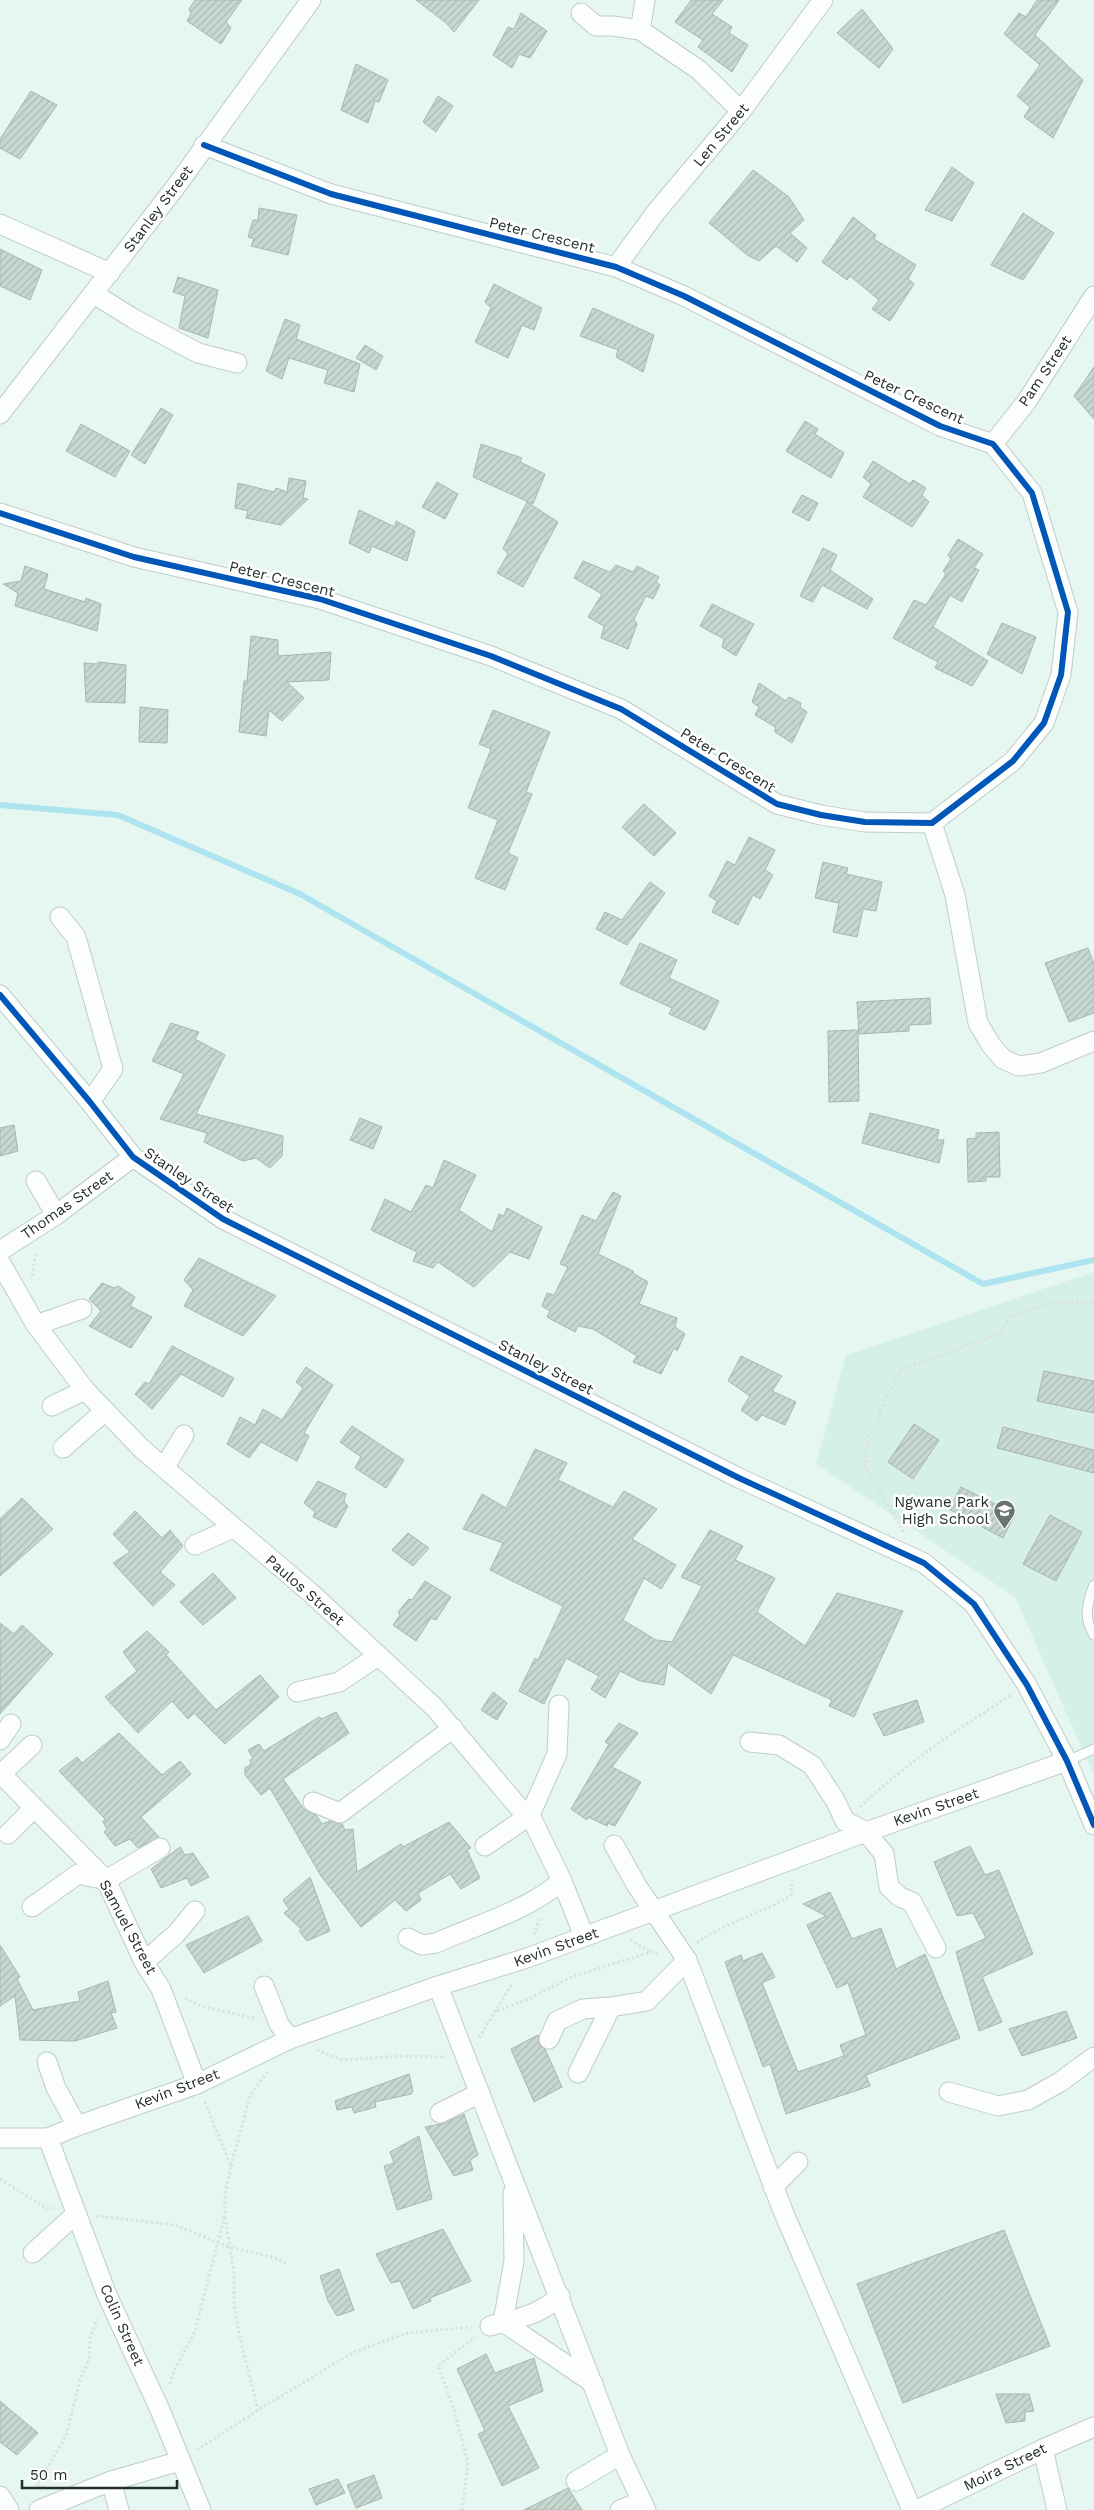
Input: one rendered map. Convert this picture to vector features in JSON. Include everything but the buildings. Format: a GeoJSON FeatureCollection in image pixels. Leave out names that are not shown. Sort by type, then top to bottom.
{"type":"FeatureCollection","features":[{"type":"Feature","properties":{"kind":"street","name":"Stanley Street"},"geometry":{"type":"LineString","coordinates":[[0,414],[177,185],[204,145],[311,0]]}},
{"type":"Feature","properties":{"kind":"street","name":"Len Street"},"geometry":{"type":"LineString","coordinates":[[616,267],[656,212],[741,111],[823,0]]}},
{"type":"Feature","properties":{"kind":"street"},"geometry":{"type":"LineString","coordinates":[[640,30],[645,1]]}},
{"type":"Feature","properties":{"kind":"street"},"geometry":{"type":"LineString","coordinates":[[581,13],[596,26],[613,26],[640,30],[699,70],[741,111]]}},
{"type":"Feature","properties":{"kind":"street","name":"Peter Crescent"},"geometry":{"type":"LineString","coordinates":[[204,145],[332,194],[616,267],[684,296],[940,426],[993,444]]}},
{"type":"Feature","properties":{"kind":"street"},"geometry":{"type":"LineString","coordinates":[[0,224],[110,273]]}},
{"type":"Feature","properties":{"kind":"street"},"geometry":{"type":"LineString","coordinates":[[94,294],[134,319],[198,353],[237,362]]}},
{"type":"Feature","properties":{"kind":"street","name":"Pam Street"},"geometry":{"type":"LineString","coordinates":[[993,444],[1027,401],[1094,296]]}},
{"type":"Feature","properties":{"kind":"street"},"geometry":{"type":"LineString","coordinates":[[993,444],[1032,493],[1049,545],[1068,612],[1061,675],[1044,722],[1013,760],[932,823],[955,896],[978,1023],[991,1045],[1003,1059],[1018,1066],[1041,1063],[1094,1041]]}},
{"type":"Feature","properties":{"kind":"street","name":"Peter Crescent"},"geometry":{"type":"LineString","coordinates":[[0,513],[134,557],[320,599],[491,656],[621,709],[777,804],[865,822],[932,823]]}},
{"type":"Feature","properties":{"kind":"street"},"geometry":{"type":"LineString","coordinates":[[60,917],[76,937],[113,1070],[90,1102]]}},
{"type":"Feature","properties":{"kind":"street","name":"Stanley Street"},"geometry":{"type":"LineString","coordinates":[[0,995],[90,1102],[133,1157],[223,1219],[739,1478],[924,1563],[974,1604],[1026,1685],[1067,1761],[1094,1824]]}},
{"type":"Feature","properties":{"kind":"street","name":"Thomas Street"},"geometry":{"type":"LineString","coordinates":[[0,1251],[56,1215],[133,1157]]}},
{"type":"Feature","properties":{"kind":"street"},"geometry":{"type":"LineString","coordinates":[[36,1181],[56,1215]]}},
{"type":"Feature","properties":{"kind":"street","name":"Paulos Street"},"geometry":{"type":"LineString","coordinates":[[0,1262],[36,1325],[85,1390],[105,1411],[142,1449],[312,1594],[435,1708],[521,1810],[530,1815],[562,1881],[584,1936]]}},
{"type":"Feature","properties":{"kind":"street"},"geometry":{"type":"LineString","coordinates":[[36,1325],[82,1308]]}},
{"type":"Feature","properties":{"kind":"street"},"geometry":{"type":"LineString","coordinates":[[52,1406],[85,1390]]}},
{"type":"Feature","properties":{"kind":"street"},"geometry":{"type":"LineString","coordinates":[[63,1448],[105,1411]]}},
{"type":"Feature","properties":{"kind":"street"},"geometry":{"type":"LineString","coordinates":[[164,1468],[184,1435]]}},
{"type":"Feature","properties":{"kind":"street"},"geometry":{"type":"LineString","coordinates":[[195,1545],[233,1528]]}},
{"type":"Feature","properties":{"kind":"street"},"geometry":{"type":"LineString","coordinates":[[297,1692],[338,1682],[378,1656]]}},
{"type":"Feature","properties":{"kind":"street"},"geometry":{"type":"LineString","coordinates":[[485,1846],[530,1815],[557,1754],[559,1705]]}},
{"type":"Feature","properties":{"kind":"street"},"geometry":{"type":"LineString","coordinates":[[0,1740],[11,1724]]}},
{"type":"Feature","properties":{"kind":"street"},"geometry":{"type":"LineString","coordinates":[[313,1802],[340,1813],[452,1728]]}},
{"type":"Feature","properties":{"kind":"street"},"geometry":{"type":"LineString","coordinates":[[750,1742],[780,1745],[812,1765],[835,1800],[845,1821],[866,1832],[884,1854],[889,1887],[900,1897],[912,1902],[936,1948]]}},
{"type":"Feature","properties":{"kind":"street"},"geometry":{"type":"LineString","coordinates":[[0,1773],[32,1745]]}},
{"type":"Feature","properties":{"kind":"street","name":"Kevin Street"},"geometry":{"type":"LineString","coordinates":[[48,2138],[197,2084],[290,2040],[438,1986],[527,1958],[866,1832],[1067,1761]]}},
{"type":"Feature","properties":{"kind":"street","name":"Samuel Street"},"geometry":{"type":"LineString","coordinates":[[0,1773],[106,1880],[144,1962],[161,1989],[197,2084]]}},
{"type":"Feature","properties":{"kind":"street"},"geometry":{"type":"LineString","coordinates":[[8,1834],[34,1809]]}},
{"type":"Feature","properties":{"kind":"street"},"geometry":{"type":"LineString","coordinates":[[614,1845],[652,1911],[687,1960],[773,2187],[912,2510]]}},
{"type":"Feature","properties":{"kind":"street"},"geometry":{"type":"LineString","coordinates":[[32,1907],[78,1874],[106,1880],[160,1848]]}},
{"type":"Feature","properties":{"kind":"street"},"geometry":{"type":"LineString","coordinates":[[408,1938],[422,1945],[436,1943],[515,1911],[546,1895],[562,1881]]}},
{"type":"Feature","properties":{"kind":"street"},"geometry":{"type":"LineString","coordinates":[[144,1962],[176,1934],[195,1911]]}},
{"type":"Feature","properties":{"kind":"street"},"geometry":{"type":"LineString","coordinates":[[549,2040],[557,2021],[583,2009],[647,2001],[687,1960]]}},
{"type":"Feature","properties":{"kind":"street"},"geometry":{"type":"LineString","coordinates":[[264,1986],[279,2024],[290,2040]]}},
{"type":"Feature","properties":{"kind":"street"},"geometry":{"type":"LineString","coordinates":[[438,1986],[513,2182],[560,2296],[620,2455],[644,2505],[620,2510]]}},
{"type":"Feature","properties":{"kind":"street"},"geometry":{"type":"LineString","coordinates":[[578,2073],[611,2007]]}},
{"type":"Feature","properties":{"kind":"street"},"geometry":{"type":"LineString","coordinates":[[949,2092],[998,2106],[1028,2100],[1060,2082],[1094,2057]]}},
{"type":"Feature","properties":{"kind":"street"},"geometry":{"type":"LineString","coordinates":[[47,2062],[56,2088],[77,2126]]}},
{"type":"Feature","properties":{"kind":"street"},"geometry":{"type":"LineString","coordinates":[[440,2113],[480,2093]]}},
{"type":"Feature","properties":{"kind":"street"},"geometry":{"type":"LineString","coordinates":[[0,2138],[48,2138]]}},
{"type":"Feature","properties":{"kind":"street","name":"Colin Street"},"geometry":{"type":"LineString","coordinates":[[48,2138],[107,2295],[160,2410],[201,2510]]}},
{"type":"Feature","properties":{"kind":"street"},"geometry":{"type":"LineString","coordinates":[[773,2187],[798,2162]]}},
{"type":"Feature","properties":{"kind":"street"},"geometry":{"type":"LineString","coordinates":[[496,2324],[514,2261],[513,2182]]}},
{"type":"Feature","properties":{"kind":"street"},"geometry":{"type":"LineString","coordinates":[[33,2252],[76,2214]]}},
{"type":"Feature","properties":{"kind":"street"},"geometry":{"type":"LineString","coordinates":[[496,2324],[522,2319],[546,2308],[560,2296]]}},
{"type":"Feature","properties":{"kind":"street"},"geometry":{"type":"LineString","coordinates":[[496,2324],[593,2383]]}},
{"type":"Feature","properties":{"kind":"street","name":"Moira Street"},"geometry":{"type":"LineString","coordinates":[[917,2510],[1043,2449],[1094,2427]]}},
{"type":"Feature","properties":{"kind":"street"},"geometry":{"type":"LineString","coordinates":[[1043,2449],[1058,2510]]}},
{"type":"Feature","properties":{"kind":"street"},"geometry":{"type":"LineString","coordinates":[[576,2481],[620,2455]]}},
{"type":"Feature","properties":{"kind":"street"},"geometry":{"type":"LineString","coordinates":[[39,2510],[111,2481],[180,2461]]}},
{"type":"Feature","properties":{"kind":"street"},"geometry":{"type":"LineString","coordinates":[[111,2481],[119,2510]]}},
{"type":"Feature","properties":{"kind":"street"},"geometry":{"type":"LineString","coordinates":[[0,2496],[9,2510]]}},
{"type":"Feature","properties":{"kind":"lane"},"geometry":{"type":"LineString","coordinates":[[1094,1585],[1086,1606],[1089,1627],[1094,1635]]}},
{"type":"Feature","properties":{"kind":"lane"},"geometry":{"type":"LineString","coordinates":[[1067,1761],[1094,1748]]}},
{"type":"Feature","properties":{"kind":"path"},"geometry":{"type":"LineString","coordinates":[[924,1563],[865,1468],[868,1437],[876,1426],[880,1408],[900,1370],[999,1334],[1010,1316],[1053,1303],[1094,1302]]}},
{"type":"Feature","properties":{"kind":"path"},"geometry":{"type":"LineString","coordinates":[[845,1821],[888,1780],[932,1746],[1026,1685]]}},
{"type":"Feature","properties":{"kind":"path"},"geometry":{"type":"LineString","coordinates":[[497,2011],[524,2001],[574,1976],[651,1952],[687,1960],[694,1944],[707,1934],[775,1906],[792,1895],[793,1860]]}},
{"type":"Feature","properties":{"kind":"path"},"geometry":{"type":"LineString","coordinates":[[161,1989],[172,1990],[197,2005],[279,2024]]}},
{"type":"Feature","properties":{"kind":"path"},"geometry":{"type":"LineString","coordinates":[[258,2410],[238,2329],[234,2304],[234,2273],[224,2214],[225,2194],[231,2166],[250,2096],[290,2040],[343,2060],[402,2056],[466,2058]]}},
{"type":"Feature","properties":{"kind":"path"},"geometry":{"type":"LineString","coordinates":[[197,2084],[231,2166]]}},
{"type":"Feature","properties":{"kind":"path"},"geometry":{"type":"LineString","coordinates":[[0,2180],[46,2208],[76,2214],[175,2225],[229,2247],[272,2257],[286,2264]]}},
{"type":"Feature","properties":{"kind":"path"},"geometry":{"type":"LineString","coordinates":[[160,2410],[164,2406],[174,2371],[195,2331],[224,2214]]}},
{"type":"Feature","properties":{"kind":"path"},"geometry":{"type":"LineString","coordinates":[[74,2496],[37,2485],[66,2436],[80,2380],[89,2360],[90,2338],[107,2295]]}},
{"type":"Feature","properties":{"kind":"path"},"geometry":{"type":"LineString","coordinates":[[180,2461],[258,2410],[354,2352],[407,2333],[496,2324]]}},
{"type":"Feature","properties":{"kind":"path"},"geometry":{"type":"LineString","coordinates":[[462,2510],[468,2464],[452,2406],[438,2366],[496,2324]]}},
{"type":"Feature","properties":{"kind":"shaded area","name":"Ngwane Park High School"},"geometry":{"type":"Polygon","coordinates":[[[1094,1272],[1094,1776],[1015,1597],[816,1464],[846,1355],[1094,1272]]]}},
{"type":"Feature","properties":{"kind":"waterway"},"geometry":{"type":"LineString","coordinates":[[0,805],[118,815],[300,894],[983,1284],[1094,1260]]}},
{"type":"Feature","properties":{"kind":"cycle path"},"geometry":{"type":"LineString","coordinates":[[0,513],[134,557],[320,599],[491,656],[621,709],[777,804],[821,815],[865,822],[932,823],[1013,761],[1044,723],[1061,675],[1068,612],[1032,493],[993,444],[940,426],[684,296],[616,267],[331,194],[204,145]]}},
{"type":"Feature","properties":{"kind":"cycle path"},"geometry":{"type":"LineString","coordinates":[[0,995],[90,1102],[133,1157],[223,1219],[739,1478],[924,1563],[974,1604],[1027,1685],[1067,1761],[1094,1825]]}},
{"type":"Feature","properties":{"kind":"place","name":"Ngwane Park High School"},"geometry":{"type":"Point","coordinates":[1005,1530]}}]}
